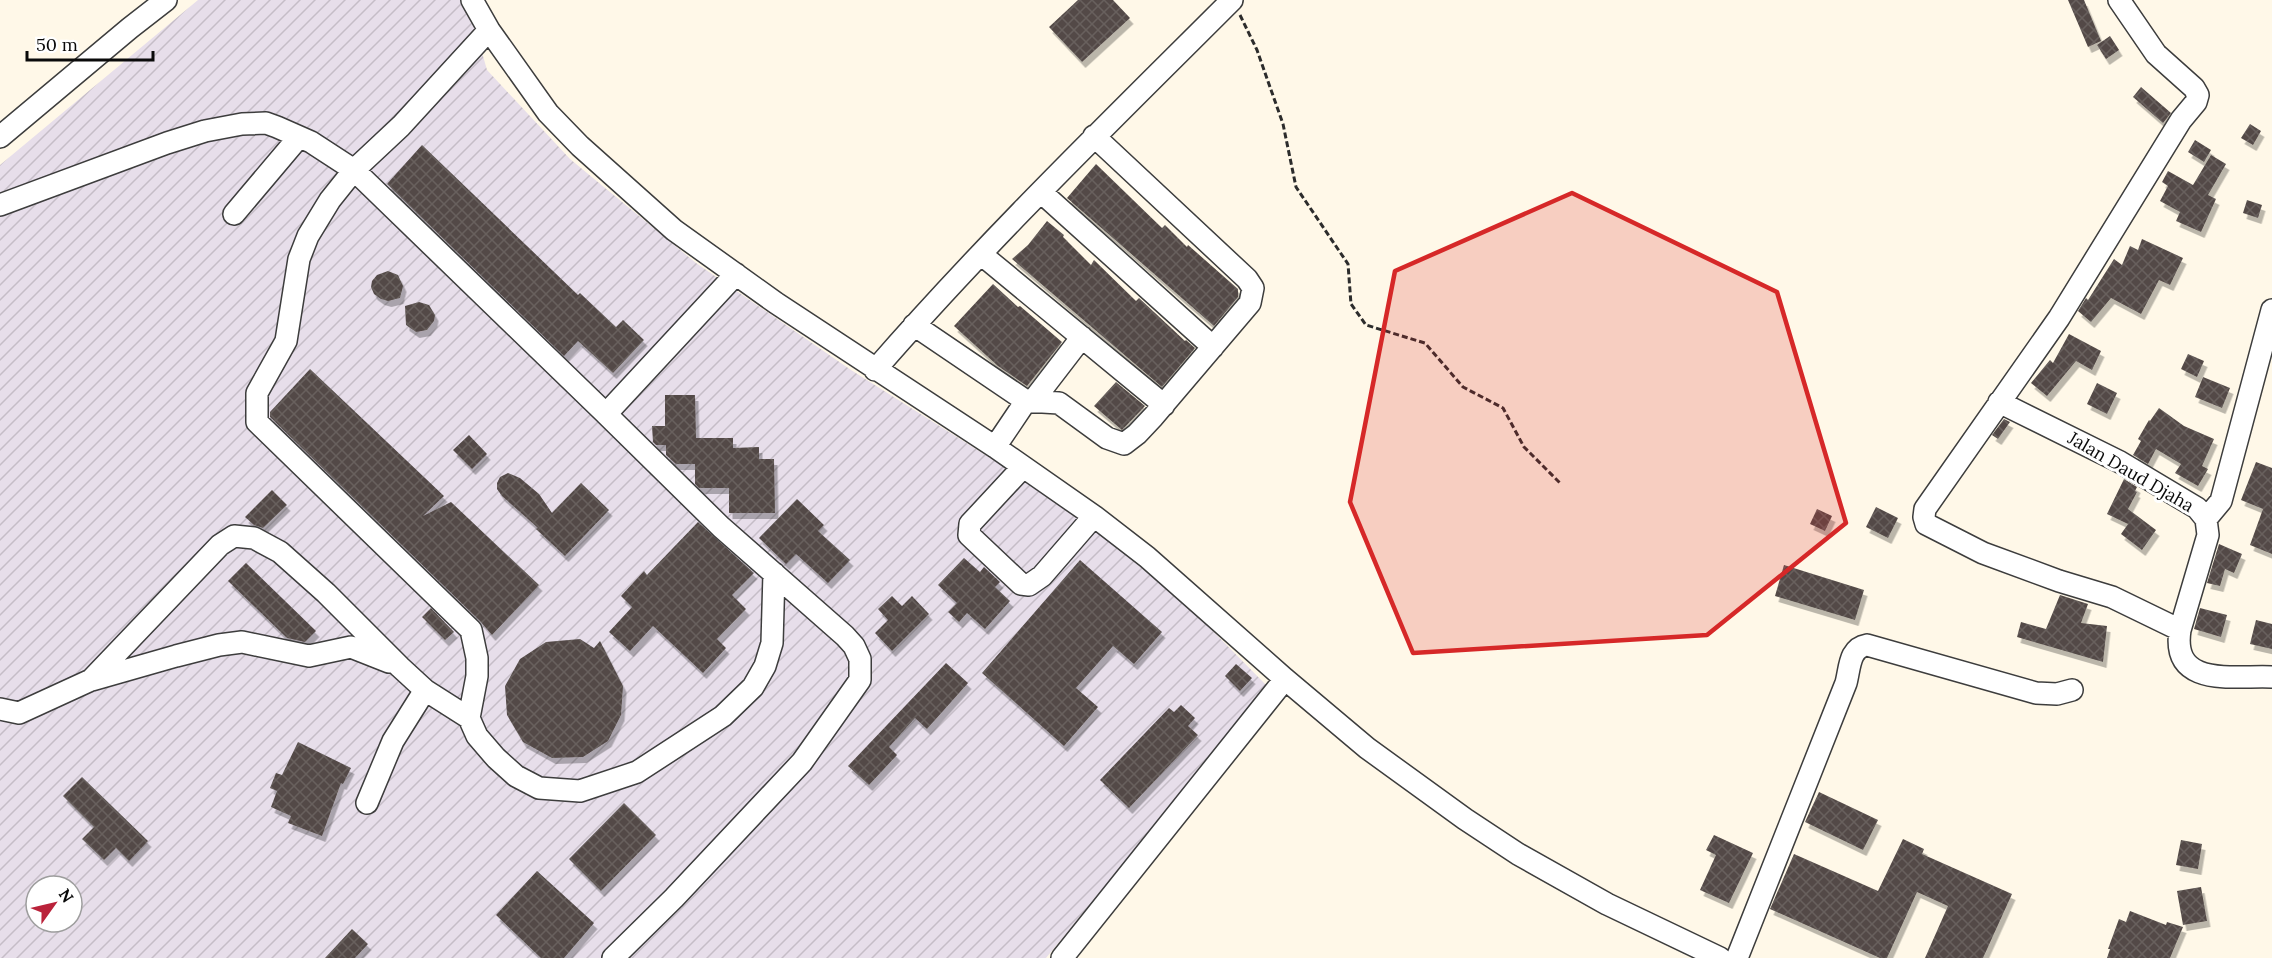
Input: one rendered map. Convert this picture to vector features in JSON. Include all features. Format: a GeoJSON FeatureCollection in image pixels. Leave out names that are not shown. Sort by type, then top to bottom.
{"type":"FeatureCollection","features":[{"type":"Feature","properties":{"kind":"street"},"geometry":{"type":"LineString","coordinates":[[0,137],[166,0]]}},
{"type":"Feature","properties":{"kind":"street"},"geometry":{"type":"LineString","coordinates":[[472,0],[489,30],[548,113],[580,146],[674,230],[875,370],[995,447],[1094,516],[1148,557],[1285,679],[1367,748],[1465,819],[1518,854],[1607,904],[1720,958]]}},
{"type":"Feature","properties":{"kind":"street"},"geometry":{"type":"LineString","coordinates":[[2119,0],[2156,54],[2194,88],[2198,95],[2196,102],[2181,120],[2059,318],[1925,509],[1924,517],[1926,524],[1983,553],[2112,597],[2180,630]]}},
{"type":"Feature","properties":{"kind":"street"},"geometry":{"type":"LineString","coordinates":[[875,370],[914,325],[1094,136],[1235,5]]}},
{"type":"Feature","properties":{"kind":"street"},"geometry":{"type":"LineString","coordinates":[[489,30],[401,126],[354,170],[330,200],[304,245],[299,259],[286,341],[257,393],[257,422],[471,630],[477,667],[469,718],[477,736],[496,758],[516,776],[538,788],[580,791],[637,772],[723,716],[753,687],[765,666],[772,644],[774,573]]}},
{"type":"Feature","properties":{"kind":"street"},"geometry":{"type":"LineString","coordinates":[[0,205],[205,131],[242,124],[266,123],[299,137],[333,155],[354,170],[722,527],[854,646],[860,659],[860,680],[802,762],[614,958]]}},
{"type":"Feature","properties":{"kind":"street"},"geometry":{"type":"LineString","coordinates":[[914,325],[1029,401],[1059,403],[1107,438],[1124,444],[1137,434],[1250,303],[1253,288],[1247,279],[1094,136]]}},
{"type":"Feature","properties":{"kind":"street"},"geometry":{"type":"LineString","coordinates":[[234,214],[299,137]]}},
{"type":"Feature","properties":{"kind":"street"},"geometry":{"type":"LineString","coordinates":[[1041,192],[1213,347]]}},
{"type":"Feature","properties":{"kind":"street"},"geometry":{"type":"LineString","coordinates":[[982,255],[1164,405]]}},
{"type":"Feature","properties":{"kind":"street"},"geometry":{"type":"LineString","coordinates":[[606,414],[736,274]]}},
{"type":"Feature","properties":{"kind":"street"},"geometry":{"type":"LineString","coordinates":[[2206,519],[2221,501],[2272,310]]}},
{"type":"Feature","properties":{"kind":"street"},"geometry":{"type":"LineString","coordinates":[[995,447],[1029,401],[1082,337]]}},
{"type":"Feature","properties":{"kind":"street","name":"Jalan Daud Djaha"},"geometry":{"type":"LineString","coordinates":[[1999,402],[2120,462],[2197,508],[2206,519],[2208,535],[2180,630],[2182,659],[2198,674],[2272,676]]}},
{"type":"Feature","properties":{"kind":"street"},"geometry":{"type":"LineString","coordinates":[[1023,467],[970,524],[969,534],[1022,584],[1029,585],[1042,576],[1094,516]]}},
{"type":"Feature","properties":{"kind":"street"},"geometry":{"type":"LineString","coordinates":[[91,680],[220,545],[234,536],[254,538],[280,552],[326,593],[425,690],[469,718]]}},
{"type":"Feature","properties":{"kind":"street"},"geometry":{"type":"LineString","coordinates":[[0,709],[19,713],[91,680],[219,645],[242,642],[309,656],[351,647],[400,667]]}},
{"type":"Feature","properties":{"kind":"street"},"geometry":{"type":"LineString","coordinates":[[1737,958],[1846,683],[1853,651],[1859,646],[1867,645],[2036,693],[2057,694],[2072,690]]}},
{"type":"Feature","properties":{"kind":"street"},"geometry":{"type":"LineString","coordinates":[[1062,958],[1285,679]]}},
{"type":"Feature","properties":{"kind":"street"},"geometry":{"type":"LineString","coordinates":[[367,803],[393,741],[425,690]]}},
{"type":"Feature","properties":{"kind":"path"},"geometry":{"type":"LineString","coordinates":[[1235,5],[1257,50],[1283,124],[1296,187],[1347,264],[1351,304],[1366,325],[1425,343],[1462,387],[1503,408],[1524,447],[1561,484]]}},
{"type":"Feature","properties":{"kind":"highlighted area"},"geometry":{"type":"Polygon","coordinates":[[[1572,193],[1777,292],[1846,523],[1707,635],[1413,653],[1350,502],[1395,271],[1572,193]]]}},
{"type":"Feature","properties":{"kind":"shaded area"},"geometry":{"type":"Polygon","coordinates":[[[198,0],[467,0],[487,70],[570,159],[696,263],[851,370],[998,463],[1110,541],[1198,616],[1269,688],[1046,958],[0,958],[0,165],[198,0]]]}},
{"type":"Feature","properties":{"kind":"building"},"geometry":{"type":"Polygon","coordinates":[[[1078,0],[1113,0],[1130,18],[1082,62],[1049,27],[1078,0]]]}},
{"type":"Feature","properties":{"kind":"building"},"geometry":{"type":"Polygon","coordinates":[[[2068,0],[2084,0],[2101,41],[2088,47],[2068,0]]]}},
{"type":"Feature","properties":{"kind":"building"},"geometry":{"type":"Polygon","coordinates":[[[2110,36],[2119,50],[2106,59],[2097,45],[2110,36]]]}},
{"type":"Feature","properties":{"kind":"building"},"geometry":{"type":"Polygon","coordinates":[[[2141,87],[2171,113],[2163,123],[2133,97],[2141,87]]]}},
{"type":"Feature","properties":{"kind":"building"},"geometry":{"type":"Polygon","coordinates":[[[2250,124],[2261,131],[2253,145],[2241,138],[2250,124]]]}},
{"type":"Feature","properties":{"kind":"building"},"geometry":{"type":"Polygon","coordinates":[[[2195,140],[2211,150],[2204,162],[2188,152],[2195,140]]]}},
{"type":"Feature","properties":{"kind":"building"},"geometry":{"type":"Polygon","coordinates":[[[422,145],[578,295],[580,293],[616,327],[623,320],[644,340],[613,373],[578,341],[564,356],[387,184],[422,145]]]}},
{"type":"Feature","properties":{"kind":"building"},"geometry":{"type":"Polygon","coordinates":[[[2211,155],[2226,164],[2208,195],[2216,199],[2201,232],[2176,221],[2180,212],[2160,201],[2168,186],[2162,182],[2168,171],[2193,185],[2211,155]]]}},
{"type":"Feature","properties":{"kind":"building"},"geometry":{"type":"Polygon","coordinates":[[[1096,164],[1162,228],[1165,225],[1187,247],[1188,245],[1238,289],[1238,297],[1214,326],[1067,198],[1096,164]]]}},
{"type":"Feature","properties":{"kind":"building"},"geometry":{"type":"Polygon","coordinates":[[[2247,200],[2262,205],[2258,218],[2243,213],[2247,200]]]}},
{"type":"Feature","properties":{"kind":"building"},"geometry":{"type":"Polygon","coordinates":[[[1047,221],[1064,235],[1063,237],[1091,265],[1094,260],[1136,301],[1139,298],[1195,348],[1162,387],[1012,259],[1028,245],[1047,221]]]}},
{"type":"Feature","properties":{"kind":"building"},"geometry":{"type":"Polygon","coordinates":[[[2142,239],[2183,258],[2170,285],[2159,280],[2141,314],[2111,298],[2091,322],[2078,311],[2086,298],[2088,300],[2114,259],[2122,265],[2130,246],[2138,250],[2142,239]]]}},
{"type":"Feature","properties":{"kind":"building"},"geometry":{"type":"Polygon","coordinates":[[[388,271],[398,275],[403,286],[400,298],[388,301],[374,294],[371,287],[377,275],[388,271]]]}},
{"type":"Feature","properties":{"kind":"building"},"geometry":{"type":"Polygon","coordinates":[[[993,284],[1062,342],[1027,386],[998,366],[954,326],[993,284]]]}},
{"type":"Feature","properties":{"kind":"building"},"geometry":{"type":"Polygon","coordinates":[[[419,302],[429,305],[435,315],[434,321],[427,330],[416,332],[406,325],[405,306],[419,302]]]}},
{"type":"Feature","properties":{"kind":"building"},"geometry":{"type":"Polygon","coordinates":[[[2069,334],[2101,351],[2092,370],[2076,361],[2047,396],[2031,383],[2050,360],[2053,363],[2069,334]]]}},
{"type":"Feature","properties":{"kind":"building"},"geometry":{"type":"Polygon","coordinates":[[[2188,354],[2204,361],[2197,377],[2181,369],[2188,354]]]}},
{"type":"Feature","properties":{"kind":"building"},"geometry":{"type":"Polygon","coordinates":[[[310,369],[444,496],[423,516],[451,502],[539,585],[492,635],[270,417],[270,412],[310,369]]]}},
{"type":"Feature","properties":{"kind":"building"},"geometry":{"type":"Polygon","coordinates":[[[2203,377],[2230,388],[2222,408],[2195,397],[2203,377]]]}},
{"type":"Feature","properties":{"kind":"building"},"geometry":{"type":"Polygon","coordinates":[[[1116,382],[1145,406],[1122,430],[1094,406],[1116,382]]]}},
{"type":"Feature","properties":{"kind":"building"},"geometry":{"type":"Polygon","coordinates":[[[2097,383],[2117,393],[2107,414],[2087,404],[2097,383]]]}},
{"type":"Feature","properties":{"kind":"building"},"geometry":{"type":"Polygon","coordinates":[[[665,395],[695,395],[696,438],[733,438],[733,448],[759,447],[759,459],[774,459],[775,513],[729,513],[729,488],[699,488],[695,484],[695,464],[676,464],[666,455],[666,445],[656,445],[653,442],[652,426],[665,426],[665,395]]]}},
{"type":"Feature","properties":{"kind":"building"},"geometry":{"type":"Polygon","coordinates":[[[2159,408],[2184,426],[2214,439],[2202,466],[2208,469],[2198,486],[2175,473],[2181,464],[2156,449],[2148,464],[2133,455],[2141,441],[2138,439],[2159,408]]]}},
{"type":"Feature","properties":{"kind":"building"},"geometry":{"type":"Polygon","coordinates":[[[2004,419],[2010,422],[1998,439],[1992,435],[2004,419]]]}},
{"type":"Feature","properties":{"kind":"building"},"geometry":{"type":"Polygon","coordinates":[[[469,435],[487,454],[472,469],[453,450],[469,435]]]}},
{"type":"Feature","properties":{"kind":"building"},"geometry":{"type":"Polygon","coordinates":[[[2256,462],[2272,468],[2272,554],[2250,545],[2263,509],[2241,500],[2256,462]]]}},
{"type":"Feature","properties":{"kind":"building"},"geometry":{"type":"Polygon","coordinates":[[[508,473],[520,478],[539,494],[552,513],[581,483],[609,510],[565,556],[497,489],[500,477],[508,473]]]}},
{"type":"Feature","properties":{"kind":"building"},"geometry":{"type":"Polygon","coordinates":[[[2124,479],[2137,487],[2135,491],[2137,492],[2128,509],[2156,530],[2142,550],[2121,534],[2128,524],[2107,514],[2124,479]]]}},
{"type":"Feature","properties":{"kind":"building"},"geometry":{"type":"Polygon","coordinates":[[[272,490],[287,505],[263,528],[254,525],[245,517],[272,490]]]}},
{"type":"Feature","properties":{"kind":"building"},"geometry":{"type":"Polygon","coordinates":[[[797,499],[824,525],[818,531],[850,560],[828,583],[796,554],[786,564],[759,538],[797,499]]]}},
{"type":"Feature","properties":{"kind":"building"},"geometry":{"type":"Polygon","coordinates":[[[1876,507],[1898,518],[1888,538],[1866,527],[1876,507]]]}},
{"type":"Feature","properties":{"kind":"building"},"geometry":{"type":"Polygon","coordinates":[[[1817,509],[1832,516],[1825,531],[1810,524],[1817,509]]]}},
{"type":"Feature","properties":{"kind":"building"},"geometry":{"type":"Polygon","coordinates":[[[698,522],[754,573],[732,595],[746,609],[717,639],[726,648],[703,673],[653,626],[630,651],[609,632],[632,607],[621,596],[644,571],[647,575],[698,522]]]}},
{"type":"Feature","properties":{"kind":"building"},"geometry":{"type":"Polygon","coordinates":[[[2219,544],[2242,554],[2234,573],[2225,569],[2220,586],[2207,583],[2219,544]]]}},
{"type":"Feature","properties":{"kind":"building"},"geometry":{"type":"Polygon","coordinates":[[[964,558],[980,572],[984,567],[1000,582],[995,587],[1010,601],[985,629],[967,613],[959,622],[948,612],[957,603],[938,585],[964,558]]]}},
{"type":"Feature","properties":{"kind":"building"},"geometry":{"type":"Polygon","coordinates":[[[1080,560],[1162,632],[1134,664],[1113,646],[1076,688],[1098,707],[1064,746],[982,673],[1080,560]]]}},
{"type":"Feature","properties":{"kind":"building"},"geometry":{"type":"Polygon","coordinates":[[[246,563],[316,631],[305,642],[287,638],[228,581],[246,563]]]}},
{"type":"Feature","properties":{"kind":"building"},"geometry":{"type":"Polygon","coordinates":[[[1784,565],[1864,590],[1855,620],[1775,596],[1784,565]]]}},
{"type":"Feature","properties":{"kind":"building"},"geometry":{"type":"Polygon","coordinates":[[[2060,595],[2088,604],[2081,623],[2107,626],[2103,662],[2017,637],[2021,622],[2046,629],[2060,595]]]}},
{"type":"Feature","properties":{"kind":"building"},"geometry":{"type":"Polygon","coordinates":[[[892,596],[902,606],[912,596],[929,614],[892,651],[875,633],[888,620],[878,609],[892,596]]]}},
{"type":"Feature","properties":{"kind":"building"},"geometry":{"type":"Polygon","coordinates":[[[431,608],[454,632],[445,640],[422,617],[431,608]]]}},
{"type":"Feature","properties":{"kind":"building"},"geometry":{"type":"Polygon","coordinates":[[[2200,608],[2227,615],[2221,637],[2194,629],[2200,608]]]}},
{"type":"Feature","properties":{"kind":"building"},"geometry":{"type":"Polygon","coordinates":[[[2256,620],[2272,624],[2272,649],[2250,644],[2256,620]]]}},
{"type":"Feature","properties":{"kind":"building"},"geometry":{"type":"Polygon","coordinates":[[[580,639],[594,648],[600,641],[623,686],[621,715],[608,741],[583,757],[552,758],[523,742],[507,715],[505,686],[520,659],[546,642],[580,639]]]}},
{"type":"Feature","properties":{"kind":"building"},"geometry":{"type":"Polygon","coordinates":[[[946,663],[968,683],[927,729],[915,718],[889,747],[897,755],[869,785],[848,766],[946,663]]]}},
{"type":"Feature","properties":{"kind":"building"},"geometry":{"type":"Polygon","coordinates":[[[1236,664],[1252,678],[1240,691],[1225,676],[1236,664]]]}},
{"type":"Feature","properties":{"kind":"building"},"geometry":{"type":"Polygon","coordinates":[[[1181,705],[1195,718],[1188,726],[1198,735],[1129,808],[1100,780],[1169,708],[1174,712],[1181,705]]]}},
{"type":"Feature","properties":{"kind":"building"},"geometry":{"type":"Polygon","coordinates":[[[298,742],[351,768],[343,784],[341,783],[322,836],[288,823],[291,816],[271,807],[277,791],[270,788],[276,773],[282,775],[298,742]]]}},
{"type":"Feature","properties":{"kind":"building"},"geometry":{"type":"Polygon","coordinates":[[[82,777],[148,841],[129,861],[116,848],[104,860],[82,839],[94,827],[63,796],[82,777]]]}},
{"type":"Feature","properties":{"kind":"building"},"geometry":{"type":"Polygon","coordinates":[[[1819,792],[1878,820],[1863,850],[1805,822],[1819,792]]]}},
{"type":"Feature","properties":{"kind":"building"},"geometry":{"type":"Polygon","coordinates":[[[624,803],[656,835],[601,891],[569,859],[624,803]]]}},
{"type":"Feature","properties":{"kind":"building"},"geometry":{"type":"Polygon","coordinates":[[[1714,835],[1753,853],[1729,903],[1700,890],[1716,855],[1706,850],[1714,835]]]}},
{"type":"Feature","properties":{"kind":"building"},"geometry":{"type":"Polygon","coordinates":[[[1903,839],[1924,849],[1922,854],[2012,894],[1983,958],[1925,958],[1948,906],[1917,892],[1887,958],[1880,958],[1770,909],[1794,854],[1878,891],[1903,839]]]}},
{"type":"Feature","properties":{"kind":"building"},"geometry":{"type":"Polygon","coordinates":[[[2181,840],[2202,844],[2198,869],[2176,865],[2181,840]]]}},
{"type":"Feature","properties":{"kind":"building"},"geometry":{"type":"Polygon","coordinates":[[[537,871],[594,923],[564,958],[541,958],[496,915],[537,871]]]}},
{"type":"Feature","properties":{"kind":"building"},"geometry":{"type":"Polygon","coordinates":[[[2201,887],[2207,921],[2183,925],[2177,891],[2201,887]]]}},
{"type":"Feature","properties":{"kind":"building"},"geometry":{"type":"Polygon","coordinates":[[[2130,911],[2166,925],[2167,922],[2183,927],[2170,958],[2107,958],[2119,919],[2126,922],[2130,911]]]}},
{"type":"Feature","properties":{"kind":"building"},"geometry":{"type":"Polygon","coordinates":[[[352,929],[368,944],[355,958],[325,958],[352,929]]]}}]}
